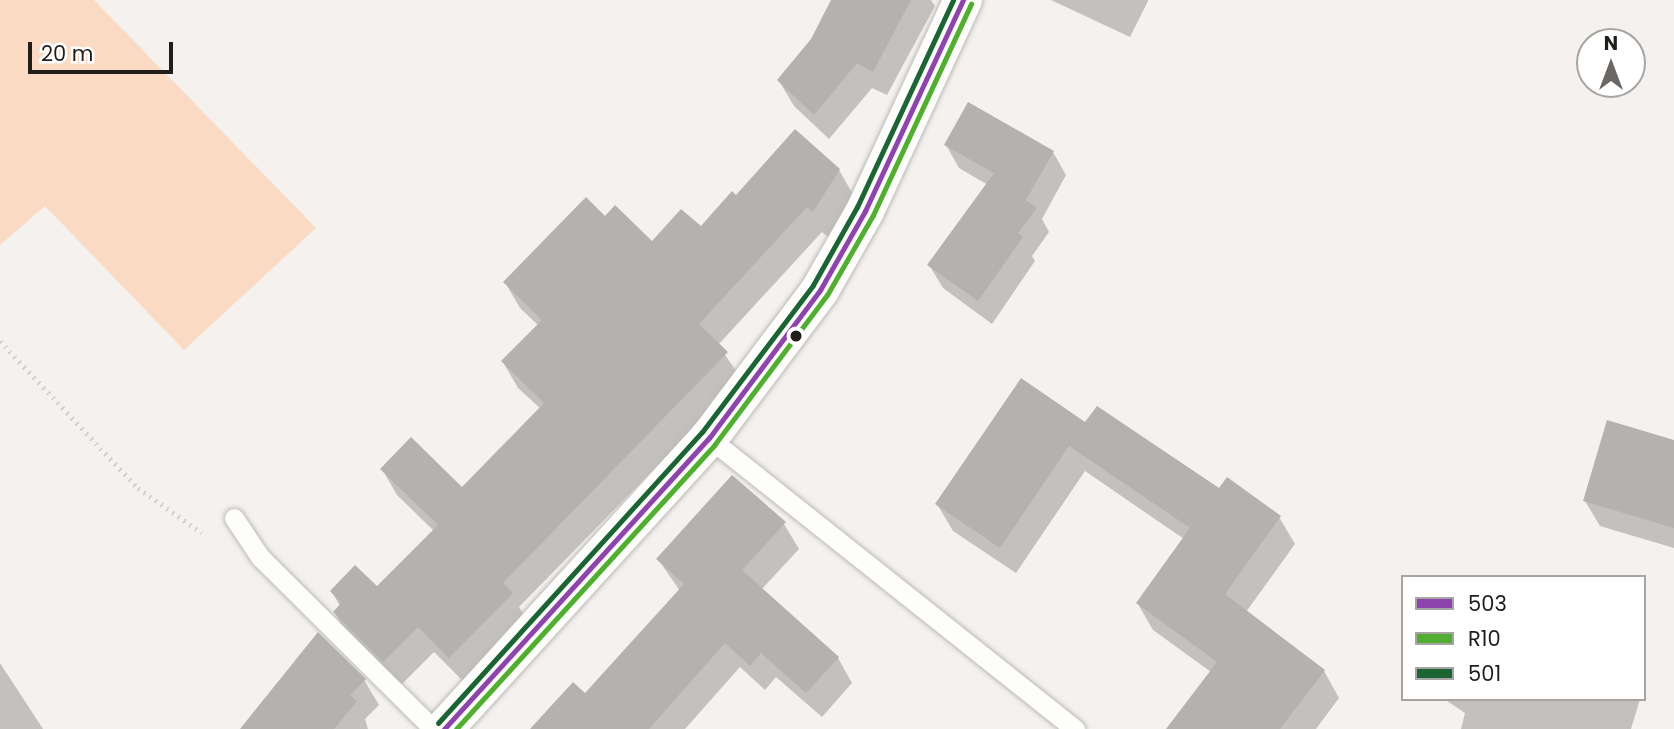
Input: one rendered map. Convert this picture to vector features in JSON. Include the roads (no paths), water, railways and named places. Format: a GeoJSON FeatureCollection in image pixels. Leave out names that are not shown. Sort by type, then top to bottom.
{"type":"FeatureCollection","features":[{"type":"Feature","properties":{"kind":"street"},"geometry":{"type":"LineString","coordinates":[[443,729],[709,438],[820,290],[865,211],[963,0]]}},
{"type":"Feature","properties":{"kind":"lane"},"geometry":{"type":"LineString","coordinates":[[709,438],[1075,729]]}},
{"type":"Feature","properties":{"kind":"lane"},"geometry":{"type":"LineString","coordinates":[[234,518],[260,557],[433,729]]}}]}
